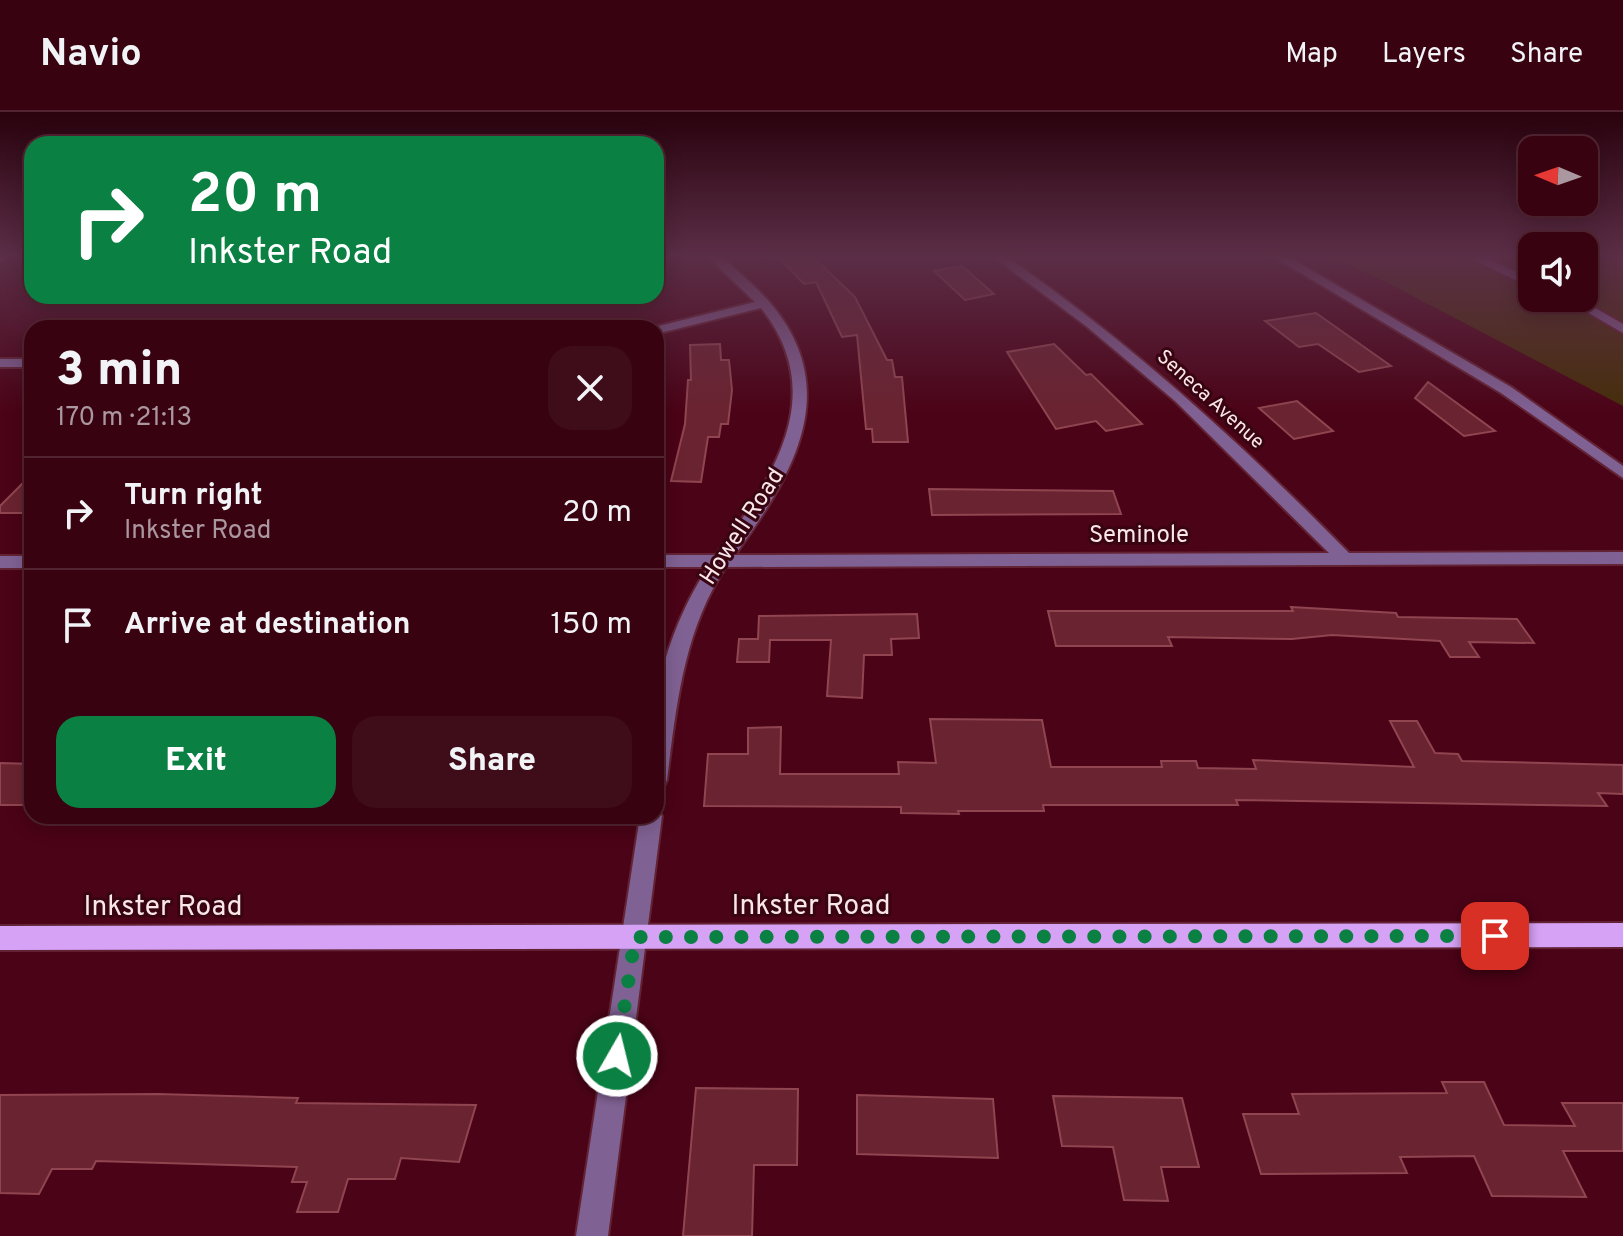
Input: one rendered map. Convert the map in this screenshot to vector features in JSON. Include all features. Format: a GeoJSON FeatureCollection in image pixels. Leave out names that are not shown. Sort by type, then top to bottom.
{"type":"FeatureCollection","features":[{"type":"Feature","properties":{"kind":"main road","name":"Inkster Road"},"geometry":{"type":"LineString","coordinates":[[0,938],[1623,935]]}},
{"type":"Feature","properties":{"kind":"street"},"geometry":{"type":"LineString","coordinates":[[664,328],[748,307]]}},
{"type":"Feature","properties":{"kind":"street","name":"Howell Road"},"geometry":{"type":"LineString","coordinates":[[664,722],[679,654],[700,594],[720,561],[764,503],[781,474],[794,439],[800,407],[799,378],[793,351],[778,321],[765,307]]}},
{"type":"Feature","properties":{"kind":"street","name":"Seneca Avenue"},"geometry":{"type":"LineString","coordinates":[[1069,307],[1160,379],[1274,485],[1346,560]]}},
{"type":"Feature","properties":{"kind":"street"},"geometry":{"type":"LineString","coordinates":[[1366,307],[1494,383],[1623,473]]}},
{"type":"Feature","properties":{"kind":"street"},"geometry":{"type":"LineString","coordinates":[[1593,312],[1623,329]]}},
{"type":"Feature","properties":{"kind":"street"},"geometry":{"type":"LineString","coordinates":[[0,363],[24,363]]}},
{"type":"Feature","properties":{"kind":"street","name":"Seminole"},"geometry":{"type":"LineString","coordinates":[[664,561],[1623,558]]}},
{"type":"Feature","properties":{"kind":"street"},"geometry":{"type":"LineString","coordinates":[[0,562],[24,562]]}},
{"type":"Feature","properties":{"kind":"street"},"geometry":{"type":"LineString","coordinates":[[592,1236],[650,824]]}},
{"type":"Feature","properties":{"kind":"shaded area"},"geometry":{"type":"Polygon","coordinates":[[[1435,307],[1598,312],[1598,307],[1623,307],[1623,406],[1435,307]]]}},
{"type":"Feature","properties":{"kind":"building"},"geometry":{"type":"Polygon","coordinates":[[[828,307],[860,307],[887,360],[892,360],[895,377],[902,377],[908,442],[873,442],[872,429],[866,429],[857,335],[842,337],[828,307]]]}},
{"type":"Feature","properties":{"kind":"building"},"geometry":{"type":"Polygon","coordinates":[[[1316,313],[1391,366],[1359,372],[1318,344],[1299,347],[1265,321],[1316,313]]]}},
{"type":"Feature","properties":{"kind":"building"},"geometry":{"type":"Polygon","coordinates":[[[720,344],[721,360],[729,360],[732,390],[728,424],[721,424],[719,437],[708,437],[701,482],[671,481],[685,424],[688,380],[691,380],[690,345],[720,344]]]}},
{"type":"Feature","properties":{"kind":"building"},"geometry":{"type":"Polygon","coordinates":[[[1054,344],[1086,375],[1091,374],[1142,424],[1106,431],[1096,421],[1056,429],[1007,352],[1054,344]]]}},
{"type":"Feature","properties":{"kind":"building"},"geometry":{"type":"Polygon","coordinates":[[[1428,382],[1495,431],[1464,436],[1415,398],[1428,382]]]}},
{"type":"Feature","properties":{"kind":"building"},"geometry":{"type":"Polygon","coordinates":[[[1297,401],[1333,431],[1294,439],[1259,408],[1297,401]]]}},
{"type":"Feature","properties":{"kind":"building"},"geometry":{"type":"Polygon","coordinates":[[[24,482],[24,513],[0,513],[0,506],[24,482]]]}},
{"type":"Feature","properties":{"kind":"building"},"geometry":{"type":"Polygon","coordinates":[[[929,489],[1113,491],[1121,514],[932,515],[929,489]]]}},
{"type":"Feature","properties":{"kind":"building"},"geometry":{"type":"Polygon","coordinates":[[[1291,607],[1396,613],[1398,617],[1517,619],[1534,643],[1469,642],[1479,657],[1450,657],[1440,641],[1332,635],[1292,639],[1168,637],[1172,646],[1056,646],[1048,611],[1293,611],[1291,607]]]}},
{"type":"Feature","properties":{"kind":"building"},"geometry":{"type":"Polygon","coordinates":[[[917,614],[919,638],[891,639],[892,655],[864,655],[862,698],[827,696],[831,640],[770,640],[769,662],[737,662],[739,639],[758,639],[759,616],[917,614]]]}},
{"type":"Feature","properties":{"kind":"building"},"geometry":{"type":"Polygon","coordinates":[[[930,719],[1042,720],[1051,767],[1162,767],[1161,761],[1196,761],[1198,768],[1256,769],[1253,760],[1414,767],[1390,721],[1417,721],[1435,753],[1458,754],[1462,761],[1623,765],[1623,794],[1598,793],[1607,806],[1236,800],[1238,805],[1043,805],[1044,811],[958,811],[959,814],[901,813],[901,807],[704,806],[708,754],[748,754],[748,728],[781,727],[780,774],[899,774],[898,762],[936,763],[930,719]]]}},
{"type":"Feature","properties":{"kind":"building"},"geometry":{"type":"Polygon","coordinates":[[[0,763],[24,764],[24,805],[0,805],[0,763]]]}},
{"type":"Feature","properties":{"kind":"building"},"geometry":{"type":"Polygon","coordinates":[[[1442,1082],[1484,1082],[1504,1125],[1575,1126],[1562,1103],[1623,1103],[1623,1151],[1563,1151],[1586,1197],[1492,1196],[1474,1156],[1400,1157],[1407,1173],[1261,1174],[1243,1114],[1299,1114],[1292,1094],[1447,1093],[1442,1082]]]}},
{"type":"Feature","properties":{"kind":"building"},"geometry":{"type":"Polygon","coordinates":[[[696,1088],[798,1089],[797,1165],[754,1165],[752,1236],[683,1236],[696,1088]]]}},
{"type":"Feature","properties":{"kind":"building"},"geometry":{"type":"Polygon","coordinates":[[[158,1094],[298,1098],[296,1103],[476,1105],[459,1162],[401,1158],[395,1179],[348,1179],[338,1212],[297,1212],[307,1182],[292,1182],[297,1167],[96,1161],[92,1169],[52,1169],[39,1194],[0,1193],[0,1095],[158,1094]]]}},
{"type":"Feature","properties":{"kind":"building"},"geometry":{"type":"Polygon","coordinates":[[[857,1095],[993,1099],[998,1158],[857,1154],[857,1095]]]}},
{"type":"Feature","properties":{"kind":"building"},"geometry":{"type":"Polygon","coordinates":[[[1053,1096],[1182,1098],[1199,1167],[1161,1167],[1168,1201],[1124,1200],[1113,1147],[1062,1146],[1053,1096]]]}},
{"type":"Feature","properties":{"kind":"route"},"geometry":{"type":"LineString","coordinates":[[617,1056],[635,937],[1495,936]]}}]}
